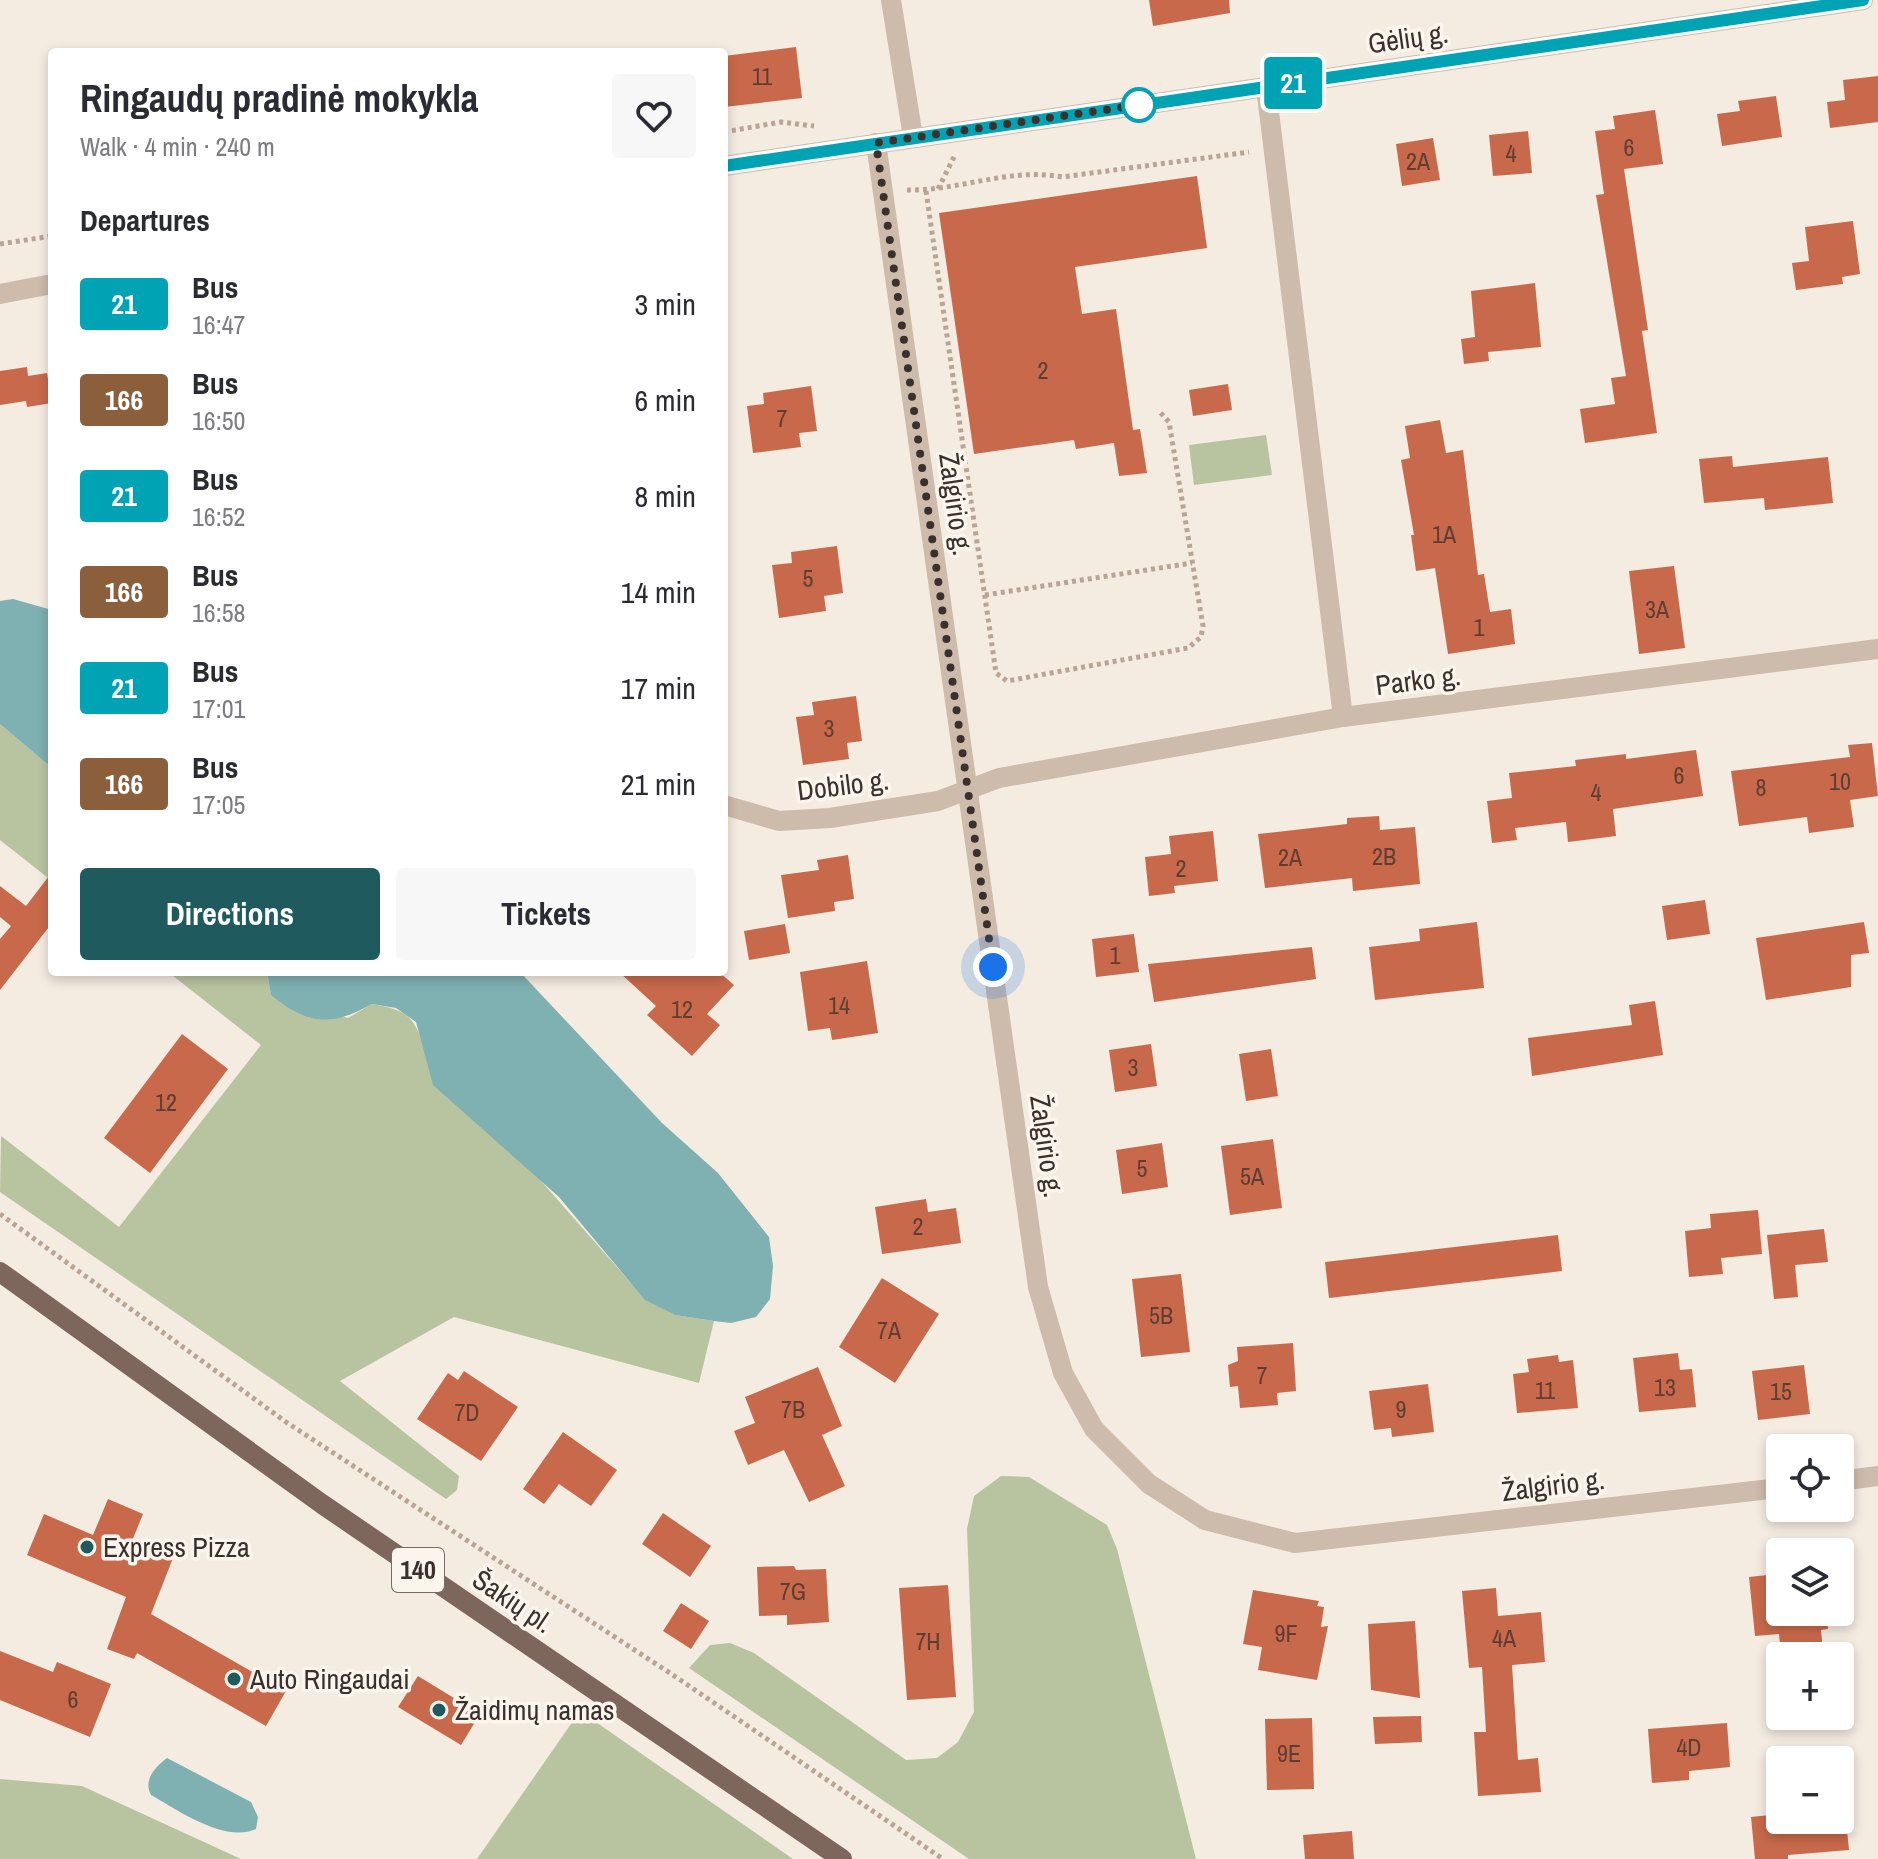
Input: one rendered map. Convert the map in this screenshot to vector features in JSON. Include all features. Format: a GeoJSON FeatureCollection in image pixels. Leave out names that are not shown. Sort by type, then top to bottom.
{"type":"FeatureCollection","features":[{"type":"Feature","properties":{"kind":"main road","name":"Šakių pl."},"geometry":{"type":"LineString","coordinates":[[0,1272],[322,1504],[842,1859]]}},
{"type":"Feature","properties":{"kind":"street"},"geometry":{"type":"LineString","coordinates":[[891,0],[913,137]]}},
{"type":"Feature","properties":{"kind":"street","name":"Gėlių g."},"geometry":{"type":"LineString","coordinates":[[728,165],[1863,0]]}},
{"type":"Feature","properties":{"kind":"street"},"geometry":{"type":"LineString","coordinates":[[1266,87],[1343,717]]}},
{"type":"Feature","properties":{"kind":"street","name":"Žalgirio g."},"geometry":{"type":"LineString","coordinates":[[876,143],[1038,1287],[1063,1373],[1094,1429],[1149,1484],[1205,1520],[1295,1543],[1766,1490]]}},
{"type":"Feature","properties":{"kind":"street"},"geometry":{"type":"LineString","coordinates":[[0,294],[48,285]]}},
{"type":"Feature","properties":{"kind":"street","name":"Parko g."},"geometry":{"type":"LineString","coordinates":[[969,789],[999,778],[1343,717],[1878,649]]}},
{"type":"Feature","properties":{"kind":"street","name":"Dobilo g."},"geometry":{"type":"LineString","coordinates":[[728,806],[779,821],[830,818],[938,801],[969,789]]}},
{"type":"Feature","properties":{"kind":"street"},"geometry":{"type":"LineString","coordinates":[[1854,1479],[1878,1476]]}},
{"type":"Feature","properties":{"kind":"path"},"geometry":{"type":"LineString","coordinates":[[883,190],[926,191],[1037,172],[1062,177],[1274,149]]}},
{"type":"Feature","properties":{"kind":"path"},"geometry":{"type":"LineString","coordinates":[[926,191],[996,673],[1007,681],[1188,648],[1201,637],[1203,626],[1169,422],[1159,411]]}},
{"type":"Feature","properties":{"kind":"path"},"geometry":{"type":"LineString","coordinates":[[0,244],[48,237]]}},
{"type":"Feature","properties":{"kind":"path"},"geometry":{"type":"LineString","coordinates":[[985,595],[1192,563]]}},
{"type":"Feature","properties":{"kind":"path"},"geometry":{"type":"LineString","coordinates":[[0,1214],[286,1422],[679,1679],[943,1859]]}},
{"type":"Feature","properties":{"kind":"green space"},"geometry":{"type":"Polygon","coordinates":[[[1266,435],[1272,475],[1194,485],[1189,445],[1266,435]]]}},
{"type":"Feature","properties":{"kind":"green space"},"geometry":{"type":"Polygon","coordinates":[[[0,724],[48,765],[48,878],[0,840],[0,724]]]}},
{"type":"Feature","properties":{"kind":"green space"},"geometry":{"type":"Polygon","coordinates":[[[173,976],[268,976],[271,995],[348,1018],[372,1004],[407,1016],[424,1048],[645,1299],[675,1315],[714,1321],[699,1383],[454,1317],[340,1381],[459,1476],[457,1490],[446,1499],[0,1192],[1,1136],[119,1227],[261,1045],[173,976]]]}},
{"type":"Feature","properties":{"kind":"green space"},"geometry":{"type":"Polygon","coordinates":[[[1001,1476],[1029,1477],[1107,1525],[1117,1549],[1196,1859],[969,1859],[689,1668],[710,1645],[730,1643],[754,1653],[906,1760],[937,1758],[958,1742],[974,1712],[967,1529],[974,1496],[1001,1476]]]}},
{"type":"Feature","properties":{"kind":"green space"},"geometry":{"type":"Polygon","coordinates":[[[580,1711],[793,1859],[477,1859],[580,1711]]]}},
{"type":"Feature","properties":{"kind":"green space"},"geometry":{"type":"Polygon","coordinates":[[[0,1779],[82,1786],[241,1859],[0,1859],[0,1779]]]}},
{"type":"Feature","properties":{"kind":"water"},"geometry":{"type":"Polygon","coordinates":[[[13,599],[48,609],[48,765],[0,724],[0,601],[13,599]]]}},
{"type":"Feature","properties":{"kind":"water"},"geometry":{"type":"Polygon","coordinates":[[[268,976],[524,976],[662,1123],[718,1173],[769,1237],[773,1266],[770,1299],[756,1317],[731,1323],[675,1315],[645,1300],[559,1197],[433,1085],[416,1022],[396,1008],[372,1004],[344,1017],[308,1017],[271,995],[268,976]]]}},
{"type":"Feature","properties":{"kind":"water"},"geometry":{"type":"Polygon","coordinates":[[[167,1758],[251,1802],[258,1817],[256,1829],[230,1832],[217,1829],[151,1795],[149,1779],[167,1758]]]}},
{"type":"Feature","properties":{"kind":"building"},"geometry":{"type":"Polygon","coordinates":[[[1149,0],[1229,0],[1230,13],[1153,26],[1149,0]]]}},
{"type":"Feature","properties":{"kind":"building"},"geometry":{"type":"Polygon","coordinates":[[[796,47],[802,98],[728,107],[728,56],[796,47]]]}},
{"type":"Feature","properties":{"kind":"building"},"geometry":{"type":"Polygon","coordinates":[[[1878,76],[1878,122],[1830,128],[1827,102],[1845,100],[1843,80],[1878,76]]]}},
{"type":"Feature","properties":{"kind":"building"},"geometry":{"type":"Polygon","coordinates":[[[1776,96],[1782,137],[1722,146],[1717,114],[1740,111],[1738,101],[1776,96]]]}},
{"type":"Feature","properties":{"kind":"building"},"geometry":{"type":"Polygon","coordinates":[[[1655,110],[1663,164],[1624,169],[1648,330],[1642,331],[1657,433],[1585,443],[1580,409],[1615,404],[1611,378],[1626,376],[1596,195],[1604,194],[1595,131],[1615,129],[1613,116],[1655,110]]]}},
{"type":"Feature","properties":{"kind":"building"},"geometry":{"type":"Polygon","coordinates":[[[1528,131],[1532,173],[1493,176],[1489,135],[1528,131]]]}},
{"type":"Feature","properties":{"kind":"building"},"geometry":{"type":"Polygon","coordinates":[[[1433,138],[1440,180],[1402,186],[1396,144],[1433,138]]]}},
{"type":"Feature","properties":{"kind":"building"},"geometry":{"type":"Polygon","coordinates":[[[1197,176],[1207,248],[1075,267],[1082,314],[1116,309],[1133,430],[1140,429],[1147,473],[1119,476],[1114,443],[1076,449],[1074,440],[974,454],[939,213],[1197,176]]]}},
{"type":"Feature","properties":{"kind":"building"},"geometry":{"type":"Polygon","coordinates":[[[1853,221],[1860,274],[1842,277],[1843,284],[1796,290],[1792,263],[1809,261],[1805,227],[1853,221]]]}},
{"type":"Feature","properties":{"kind":"building"},"geometry":{"type":"Polygon","coordinates":[[[1535,283],[1541,347],[1488,352],[1489,361],[1464,364],[1461,339],[1475,337],[1471,291],[1535,283]]]}},
{"type":"Feature","properties":{"kind":"building"},"geometry":{"type":"Polygon","coordinates":[[[27,367],[28,376],[47,373],[48,404],[27,407],[26,401],[0,405],[0,371],[27,367]]]}},
{"type":"Feature","properties":{"kind":"building"},"geometry":{"type":"Polygon","coordinates":[[[1228,384],[1232,410],[1193,416],[1189,390],[1228,384]]]}},
{"type":"Feature","properties":{"kind":"building"},"geometry":{"type":"Polygon","coordinates":[[[811,386],[817,431],[799,433],[801,447],[753,453],[747,406],[764,404],[763,393],[811,386]]]}},
{"type":"Feature","properties":{"kind":"building"},"geometry":{"type":"Polygon","coordinates":[[[1440,420],[1446,453],[1463,450],[1478,575],[1484,574],[1490,612],[1511,609],[1515,644],[1448,654],[1435,568],[1416,571],[1411,535],[1414,535],[1401,460],[1410,458],[1405,426],[1440,420]]]}},
{"type":"Feature","properties":{"kind":"building"},"geometry":{"type":"Polygon","coordinates":[[[1732,456],[1733,467],[1828,457],[1833,503],[1765,510],[1764,498],[1704,503],[1699,459],[1732,456]]]}},
{"type":"Feature","properties":{"kind":"building"},"geometry":{"type":"Polygon","coordinates":[[[837,546],[843,593],[824,596],[826,611],[779,618],[772,565],[792,563],[791,552],[837,546]]]}},
{"type":"Feature","properties":{"kind":"building"},"geometry":{"type":"Polygon","coordinates":[[[1674,566],[1685,648],[1639,654],[1629,571],[1674,566]]]}},
{"type":"Feature","properties":{"kind":"building"},"geometry":{"type":"Polygon","coordinates":[[[856,696],[862,741],[847,743],[849,759],[803,765],[796,717],[814,715],[812,702],[856,696]]]}},
{"type":"Feature","properties":{"kind":"building"},"geometry":{"type":"Polygon","coordinates":[[[1872,743],[1878,796],[1850,800],[1854,827],[1809,833],[1807,817],[1739,826],[1731,771],[1850,757],[1848,745],[1872,743]]]}},
{"type":"Feature","properties":{"kind":"building"},"geometry":{"type":"Polygon","coordinates":[[[1696,750],[1703,796],[1613,809],[1616,836],[1568,842],[1566,822],[1515,828],[1517,840],[1492,843],[1487,801],[1512,798],[1509,773],[1576,766],[1575,760],[1626,754],[1626,759],[1696,750]]]}},
{"type":"Feature","properties":{"kind":"building"},"geometry":{"type":"Polygon","coordinates":[[[1379,816],[1380,830],[1415,827],[1420,884],[1353,891],[1352,878],[1265,888],[1258,834],[1347,824],[1347,818],[1379,816]]]}},
{"type":"Feature","properties":{"kind":"building"},"geometry":{"type":"Polygon","coordinates":[[[1213,831],[1218,881],[1174,886],[1175,893],[1149,896],[1145,857],[1171,854],[1169,836],[1213,831]]]}},
{"type":"Feature","properties":{"kind":"building"},"geometry":{"type":"Polygon","coordinates":[[[848,855],[854,899],[834,902],[835,911],[788,918],[781,875],[819,870],[817,860],[848,855]]]}},
{"type":"Feature","properties":{"kind":"building"},"geometry":{"type":"Polygon","coordinates":[[[48,877],[48,928],[0,990],[0,939],[11,926],[0,917],[0,886],[26,906],[48,877]]]}},
{"type":"Feature","properties":{"kind":"building"},"geometry":{"type":"Polygon","coordinates":[[[1705,900],[1710,934],[1667,940],[1662,906],[1705,900]]]}},
{"type":"Feature","properties":{"kind":"building"},"geometry":{"type":"Polygon","coordinates":[[[1477,922],[1484,988],[1375,1000],[1369,947],[1420,941],[1419,929],[1477,922]]]}},
{"type":"Feature","properties":{"kind":"building"},"geometry":{"type":"Polygon","coordinates":[[[1864,922],[1869,953],[1851,955],[1851,987],[1766,1000],[1756,938],[1864,922]]]}},
{"type":"Feature","properties":{"kind":"building"},"geometry":{"type":"Polygon","coordinates":[[[785,924],[790,953],[749,960],[744,931],[785,924]]]}},
{"type":"Feature","properties":{"kind":"building"},"geometry":{"type":"Polygon","coordinates":[[[1134,934],[1139,972],[1096,977],[1092,939],[1134,934]]]}},
{"type":"Feature","properties":{"kind":"building"},"geometry":{"type":"Polygon","coordinates":[[[1312,947],[1316,979],[1154,1002],[1148,964],[1312,947]]]}},
{"type":"Feature","properties":{"kind":"building"},"geometry":{"type":"Polygon","coordinates":[[[867,961],[878,1033],[832,1040],[830,1028],[808,1031],[800,972],[867,961]]]}},
{"type":"Feature","properties":{"kind":"building"},"geometry":{"type":"Polygon","coordinates":[[[623,976],[724,976],[734,985],[707,1014],[720,1025],[692,1056],[647,1015],[656,1006],[623,976]]]}},
{"type":"Feature","properties":{"kind":"building"},"geometry":{"type":"Polygon","coordinates":[[[1655,1001],[1663,1055],[1532,1076],[1528,1038],[1632,1025],[1629,1005],[1655,1001]]]}},
{"type":"Feature","properties":{"kind":"building"},"geometry":{"type":"Polygon","coordinates":[[[182,1034],[228,1069],[150,1173],[104,1138],[182,1034]]]}},
{"type":"Feature","properties":{"kind":"building"},"geometry":{"type":"Polygon","coordinates":[[[1151,1044],[1157,1086],[1115,1092],[1109,1050],[1151,1044]]]}},
{"type":"Feature","properties":{"kind":"building"},"geometry":{"type":"Polygon","coordinates":[[[1271,1049],[1278,1096],[1246,1101],[1239,1054],[1271,1049]]]}},
{"type":"Feature","properties":{"kind":"building"},"geometry":{"type":"Polygon","coordinates":[[[1273,1139],[1282,1208],[1230,1215],[1221,1146],[1273,1139]]]}},
{"type":"Feature","properties":{"kind":"building"},"geometry":{"type":"Polygon","coordinates":[[[1162,1143],[1168,1187],[1122,1194],[1116,1150],[1162,1143]]]}},
{"type":"Feature","properties":{"kind":"building"},"geometry":{"type":"Polygon","coordinates":[[[926,1199],[928,1212],[956,1208],[961,1243],[882,1254],[875,1207],[926,1199]]]}},
{"type":"Feature","properties":{"kind":"building"},"geometry":{"type":"Polygon","coordinates":[[[1758,1210],[1762,1254],[1721,1258],[1723,1274],[1689,1277],[1685,1231],[1711,1228],[1710,1214],[1758,1210]]]}},
{"type":"Feature","properties":{"kind":"building"},"geometry":{"type":"Polygon","coordinates":[[[1824,1229],[1828,1262],[1795,1265],[1798,1297],[1774,1299],[1767,1235],[1824,1229]]]}},
{"type":"Feature","properties":{"kind":"building"},"geometry":{"type":"Polygon","coordinates":[[[1558,1235],[1562,1271],[1329,1298],[1325,1262],[1558,1235]]]}},
{"type":"Feature","properties":{"kind":"building"},"geometry":{"type":"Polygon","coordinates":[[[1181,1274],[1190,1352],[1141,1357],[1132,1279],[1181,1274]]]}},
{"type":"Feature","properties":{"kind":"building"},"geometry":{"type":"Polygon","coordinates":[[[882,1278],[939,1314],[895,1383],[839,1347],[882,1278]]]}},
{"type":"Feature","properties":{"kind":"building"},"geometry":{"type":"Polygon","coordinates":[[[1293,1343],[1296,1391],[1277,1393],[1278,1405],[1240,1408],[1238,1386],[1230,1387],[1228,1365],[1238,1361],[1237,1347],[1293,1343]]]}},
{"type":"Feature","properties":{"kind":"building"},"geometry":{"type":"Polygon","coordinates":[[[1678,1353],[1680,1370],[1692,1369],[1696,1407],[1639,1412],[1633,1358],[1678,1353]]]}},
{"type":"Feature","properties":{"kind":"building"},"geometry":{"type":"Polygon","coordinates":[[[1558,1355],[1559,1362],[1573,1360],[1578,1408],[1517,1413],[1513,1374],[1529,1372],[1527,1359],[1558,1355]]]}},
{"type":"Feature","properties":{"kind":"building"},"geometry":{"type":"Polygon","coordinates":[[[1804,1365],[1810,1414],[1758,1420],[1752,1371],[1804,1365]]]}},
{"type":"Feature","properties":{"kind":"building"},"geometry":{"type":"Polygon","coordinates":[[[818,1367],[842,1426],[822,1435],[845,1486],[809,1502],[784,1450],[748,1465],[734,1431],[755,1423],[745,1397],[818,1367]]]}},
{"type":"Feature","properties":{"kind":"building"},"geometry":{"type":"Polygon","coordinates":[[[464,1371],[518,1407],[481,1461],[417,1419],[448,1373],[458,1380],[464,1371]]]}},
{"type":"Feature","properties":{"kind":"building"},"geometry":{"type":"Polygon","coordinates":[[[1428,1384],[1434,1432],[1392,1437],[1391,1428],[1374,1430],[1369,1391],[1428,1384]]]}},
{"type":"Feature","properties":{"kind":"building"},"geometry":{"type":"Polygon","coordinates":[[[563,1432],[617,1470],[591,1506],[559,1484],[544,1504],[523,1489],[563,1432]]]}},
{"type":"Feature","properties":{"kind":"building"},"geometry":{"type":"Polygon","coordinates":[[[108,1499],[143,1514],[132,1541],[173,1558],[151,1614],[286,1691],[266,1726],[137,1653],[134,1659],[107,1649],[126,1597],[27,1555],[44,1514],[93,1535],[108,1499]]]}},
{"type":"Feature","properties":{"kind":"building"},"geometry":{"type":"Polygon","coordinates":[[[663,1513],[711,1546],[690,1577],[642,1544],[663,1513]]]}},
{"type":"Feature","properties":{"kind":"building"},"geometry":{"type":"Polygon","coordinates":[[[794,1566],[796,1570],[826,1569],[829,1622],[787,1625],[787,1615],[759,1616],[757,1567],[794,1566]]]}},
{"type":"Feature","properties":{"kind":"building"},"geometry":{"type":"Polygon","coordinates":[[[1766,1575],[1766,1626],[1828,1626],[1828,1629],[1821,1630],[1822,1642],[1780,1642],[1779,1634],[1755,1636],[1749,1577],[1766,1575]]]}},
{"type":"Feature","properties":{"kind":"building"},"geometry":{"type":"Polygon","coordinates":[[[948,1585],[956,1697],[907,1700],[899,1588],[948,1585]]]}},
{"type":"Feature","properties":{"kind":"building"},"geometry":{"type":"Polygon","coordinates":[[[1496,1588],[1498,1616],[1541,1612],[1545,1662],[1512,1665],[1518,1760],[1538,1758],[1541,1792],[1478,1796],[1474,1732],[1486,1732],[1482,1667],[1469,1668],[1462,1591],[1496,1588]]]}},
{"type":"Feature","properties":{"kind":"building"},"geometry":{"type":"Polygon","coordinates":[[[1253,1590],[1319,1601],[1317,1606],[1324,1607],[1321,1627],[1328,1626],[1317,1680],[1258,1670],[1262,1647],[1243,1644],[1253,1590]]]}},
{"type":"Feature","properties":{"kind":"building"},"geometry":{"type":"Polygon","coordinates":[[[681,1603],[709,1621],[691,1649],[663,1631],[681,1603]]]}},
{"type":"Feature","properties":{"kind":"building"},"geometry":{"type":"Polygon","coordinates":[[[1415,1621],[1420,1698],[1371,1690],[1368,1624],[1415,1621]]]}},
{"type":"Feature","properties":{"kind":"building"},"geometry":{"type":"Polygon","coordinates":[[[0,1651],[53,1672],[57,1662],[111,1684],[90,1737],[0,1700],[0,1651]]]}},
{"type":"Feature","properties":{"kind":"building","name":"Žaidimų namas"},"geometry":{"type":"Polygon","coordinates":[[[418,1676],[480,1714],[461,1745],[398,1707],[418,1676]]]}},
{"type":"Feature","properties":{"kind":"building"},"geometry":{"type":"Polygon","coordinates":[[[1421,1716],[1422,1742],[1375,1744],[1373,1717],[1421,1716]]]}},
{"type":"Feature","properties":{"kind":"building"},"geometry":{"type":"Polygon","coordinates":[[[1312,1718],[1314,1789],[1267,1790],[1265,1719],[1312,1718]]]}},
{"type":"Feature","properties":{"kind":"building"},"geometry":{"type":"Polygon","coordinates":[[[1727,1723],[1730,1767],[1689,1771],[1689,1780],[1652,1783],[1648,1729],[1727,1723]]]}},
{"type":"Feature","properties":{"kind":"building"},"geometry":{"type":"Polygon","coordinates":[[[1766,1815],[1766,1834],[1847,1834],[1849,1850],[1788,1855],[1788,1859],[1755,1859],[1751,1817],[1766,1815]]]}},
{"type":"Feature","properties":{"kind":"building"},"geometry":{"type":"Polygon","coordinates":[[[1352,1831],[1354,1859],[1305,1859],[1303,1835],[1352,1831]]]}},
{"type":"Feature","properties":{"kind":"bus line","name":"21"},"geometry":{"type":"LineString","coordinates":[[728,165],[1863,0]]}},
{"type":"Feature","properties":{"kind":"place","name":"Express Pizza"},"geometry":{"type":"Point","coordinates":[87,1547]}},
{"type":"Feature","properties":{"kind":"place","name":"Auto Ringaudai"},"geometry":{"type":"Point","coordinates":[234,1679]}},
{"type":"Feature","properties":{"kind":"place","name":"Žaidimų namas"},"geometry":{"type":"Point","coordinates":[439,1710]}},
{"type":"Feature","properties":{"kind":"route"},"geometry":{"type":"LineString","coordinates":[[993,967],[876,143],[1139,105]]}}]}
